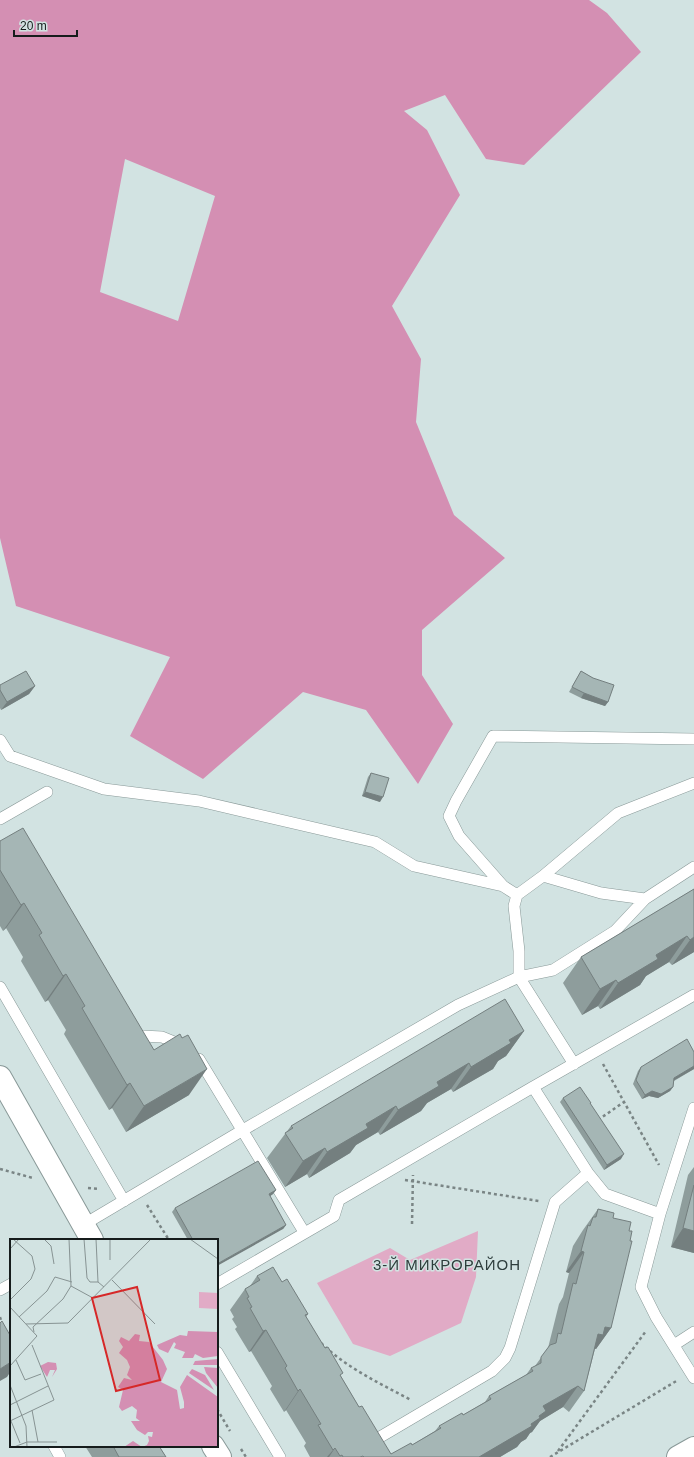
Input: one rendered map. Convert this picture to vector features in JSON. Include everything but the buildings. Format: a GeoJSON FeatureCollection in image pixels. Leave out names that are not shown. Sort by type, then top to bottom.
{"type":"FeatureCollection","features":[{"type":"Feature","properties":{"kind":"street"},"geometry":{"type":"LineString","coordinates":[[0,1078],[88,1236]]}},
{"type":"Feature","properties":{"kind":"street"},"geometry":{"type":"LineString","coordinates":[[214,1447],[220,1457]]}},
{"type":"Feature","properties":{"kind":"lane"},"geometry":{"type":"LineString","coordinates":[[517,895],[503,886],[459,836],[449,816],[493,736],[694,739]]}},
{"type":"Feature","properties":{"kind":"lane"},"geometry":{"type":"LineString","coordinates":[[0,740],[10,756],[104,788],[199,801],[375,842],[414,866],[503,886]]}},
{"type":"Feature","properties":{"kind":"lane"},"geometry":{"type":"LineString","coordinates":[[574,1064],[519,977],[519,952],[514,906],[517,895],[543,876],[618,813],[694,783]]}},
{"type":"Feature","properties":{"kind":"lane"},"geometry":{"type":"LineString","coordinates":[[0,819],[47,792]]}},
{"type":"Feature","properties":{"kind":"lane"},"geometry":{"type":"LineString","coordinates":[[88,1236],[124,1201],[458,1005],[519,977],[552,970],[615,931],[645,899],[694,867]]}},
{"type":"Feature","properties":{"kind":"lane"},"geometry":{"type":"LineString","coordinates":[[543,876],[601,893],[645,899]]}},
{"type":"Feature","properties":{"kind":"lane"},"geometry":{"type":"LineString","coordinates":[[0,987],[124,1201]]}},
{"type":"Feature","properties":{"kind":"lane"},"geometry":{"type":"LineString","coordinates":[[218,1283],[304,1232],[334,1216],[339,1200],[694,995]]}},
{"type":"Feature","properties":{"kind":"lane"},"geometry":{"type":"LineString","coordinates":[[142,1036],[162,1037],[193,1050],[304,1232]]}},
{"type":"Feature","properties":{"kind":"lane"},"geometry":{"type":"LineString","coordinates":[[533,1088],[588,1173],[606,1194],[660,1214]]}},
{"type":"Feature","properties":{"kind":"lane"},"geometry":{"type":"LineString","coordinates":[[692,1375],[656,1318],[641,1287],[660,1214],[694,1108]]}},
{"type":"Feature","properties":{"kind":"lane"},"geometry":{"type":"LineString","coordinates":[[375,1440],[492,1371],[504,1358],[510,1348],[555,1202],[588,1173]]}},
{"type":"Feature","properties":{"kind":"lane"},"geometry":{"type":"LineString","coordinates":[[0,1290],[10,1285]]}},
{"type":"Feature","properties":{"kind":"lane"},"geometry":{"type":"LineString","coordinates":[[674,1346],[694,1332]]}},
{"type":"Feature","properties":{"kind":"lane"},"geometry":{"type":"LineString","coordinates":[[218,1354],[280,1457]]}},
{"type":"Feature","properties":{"kind":"lane"},"geometry":{"type":"LineString","coordinates":[[55,1447],[60,1457]]}},
{"type":"Feature","properties":{"kind":"path"},"geometry":{"type":"LineString","coordinates":[[596,1052],[670,1184]]}},
{"type":"Feature","properties":{"kind":"path"},"geometry":{"type":"LineString","coordinates":[[567,1141],[624,1102]]}},
{"type":"Feature","properties":{"kind":"path"},"geometry":{"type":"LineString","coordinates":[[412,1224],[413,1157]]}},
{"type":"Feature","properties":{"kind":"path"},"geometry":{"type":"LineString","coordinates":[[380,1176],[526,1200],[555,1202]]}},
{"type":"Feature","properties":{"kind":"path"},"geometry":{"type":"LineString","coordinates":[[139,1192],[168,1239]]}},
{"type":"Feature","properties":{"kind":"path"},"geometry":{"type":"LineString","coordinates":[[0,1317],[4,1330]]}},
{"type":"Feature","properties":{"kind":"path"},"geometry":{"type":"LineString","coordinates":[[556,1453],[656,1318]]}},
{"type":"Feature","properties":{"kind":"path"},"geometry":{"type":"LineString","coordinates":[[320,1342],[354,1369],[427,1409]]}},
{"type":"Feature","properties":{"kind":"path"},"geometry":{"type":"LineString","coordinates":[[550,1457],[692,1375]]}},
{"type":"Feature","properties":{"kind":"shaded area"},"geometry":{"type":"Polygon","coordinates":[[[0,0],[589,0],[607,13],[641,52],[524,165],[486,159],[445,95],[404,111],[427,130],[460,195],[392,306],[421,359],[416,422],[454,515],[505,558],[422,630],[422,675],[453,724],[418,784],[366,710],[303,692],[203,779],[130,736],[170,657],[16,606],[0,538],[0,0]],[[125,159],[100,292],[178,321],[215,196],[125,159]]]}},
{"type":"Feature","properties":{"kind":"shaded area"},"geometry":{"type":"Polygon","coordinates":[[[478,1231],[476,1277],[461,1323],[390,1356],[353,1344],[317,1283],[390,1248],[410,1260],[478,1231]]]}},
{"type":"Feature","properties":{"kind":"district","name":"3-Й МИКРОРАЙОН"},"geometry":{"type":"Point","coordinates":[447,1265]}}]}
